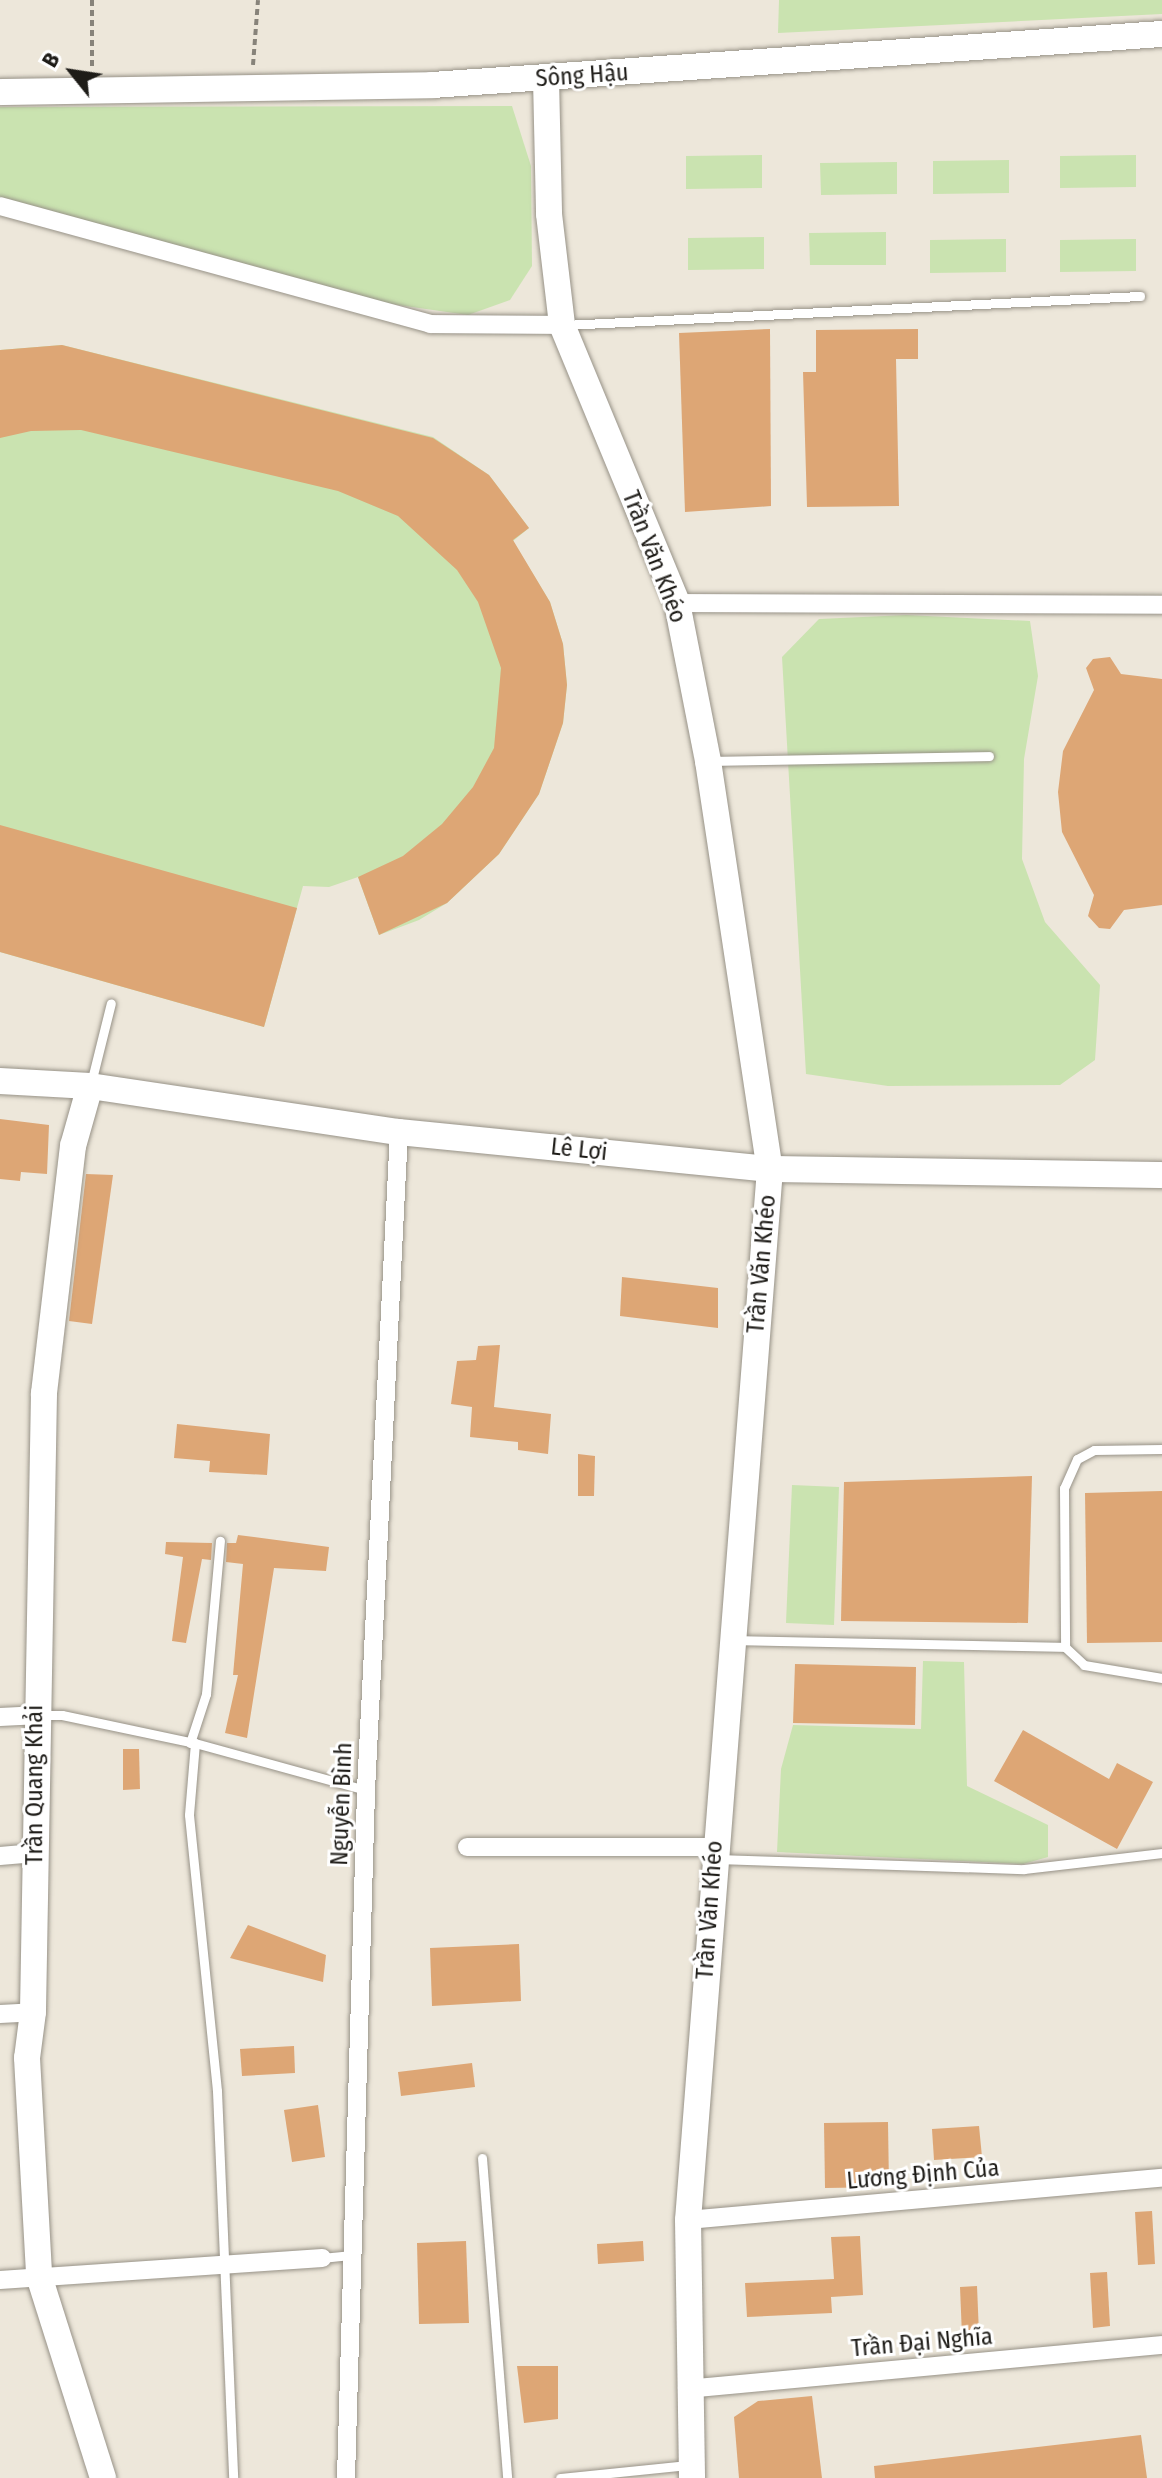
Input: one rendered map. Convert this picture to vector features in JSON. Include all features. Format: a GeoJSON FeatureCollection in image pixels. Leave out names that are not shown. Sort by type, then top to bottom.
{"type":"FeatureCollection","features":[{"type":"Feature","properties":{"kind":"street","name":"Sông Hậu"},"geometry":{"type":"LineString","coordinates":[[0,92],[546,79],[1162,34]]}},
{"type":"Feature","properties":{"kind":"street","name":"Trần Văn Khéo"},"geometry":{"type":"LineString","coordinates":[[546,79],[549,214],[562,325],[677,603],[708,761],[770,1169],[714,1853],[688,2220],[687,2389],[692,2471]]}},
{"type":"Feature","properties":{"kind":"street"},"geometry":{"type":"LineString","coordinates":[[0,206],[430,324],[562,325]]}},
{"type":"Feature","properties":{"kind":"street"},"geometry":{"type":"LineString","coordinates":[[677,603],[1162,605]]}},
{"type":"Feature","properties":{"kind":"street","name":"Lê Lợi"},"geometry":{"type":"LineString","coordinates":[[0,1081],[90,1086],[399,1132],[770,1169],[1162,1175]]}},
{"type":"Feature","properties":{"kind":"street","name":"Trần Quang Khải"},"geometry":{"type":"LineString","coordinates":[[90,1086],[73,1146],[44,1393],[35,1715],[33,2012],[27,2058],[39,2276],[103,2478]]}},
{"type":"Feature","properties":{"kind":"street","name":"Nguyễn Bình"},"geometry":{"type":"LineString","coordinates":[[346,2478],[366,1790],[399,1132]]}},
{"type":"Feature","properties":{"kind":"street"},"geometry":{"type":"LineString","coordinates":[[0,1717],[35,1715]]}},
{"type":"Feature","properties":{"kind":"street"},"geometry":{"type":"LineString","coordinates":[[467,1847],[714,1853]]}},
{"type":"Feature","properties":{"kind":"street"},"geometry":{"type":"LineString","coordinates":[[0,1856],[35,1853]]}},
{"type":"Feature","properties":{"kind":"street"},"geometry":{"type":"LineString","coordinates":[[0,2014],[33,2012]]}},
{"type":"Feature","properties":{"kind":"street","name":"Lương Định Của"},"geometry":{"type":"LineString","coordinates":[[688,2220],[1162,2178]]}},
{"type":"Feature","properties":{"kind":"street"},"geometry":{"type":"LineString","coordinates":[[0,2280],[322,2258]]}},
{"type":"Feature","properties":{"kind":"street","name":"Trần Đại Nghĩa"},"geometry":{"type":"LineString","coordinates":[[687,2389],[1162,2345]]}},
{"type":"Feature","properties":{"kind":"lane"},"geometry":{"type":"LineString","coordinates":[[562,325],[1140,296]]}},
{"type":"Feature","properties":{"kind":"lane"},"geometry":{"type":"LineString","coordinates":[[708,761],[989,756]]}},
{"type":"Feature","properties":{"kind":"lane"},"geometry":{"type":"LineString","coordinates":[[90,1086],[111,1003]]}},
{"type":"Feature","properties":{"kind":"lane"},"geometry":{"type":"LineString","coordinates":[[1065,1647],[1068,1471],[1094,1450],[1162,1449]]}},
{"type":"Feature","properties":{"kind":"lane"},"geometry":{"type":"LineString","coordinates":[[220,1541],[206,1694],[193,1743],[189,1815],[217,2091],[221,2264],[233,2478]]}},
{"type":"Feature","properties":{"kind":"lane"},"geometry":{"type":"LineString","coordinates":[[731,1640],[1065,1647],[1084,1665],[1162,1678]]}},
{"type":"Feature","properties":{"kind":"lane"},"geometry":{"type":"LineString","coordinates":[[35,1715],[62,1715],[193,1743],[366,1790]]}},
{"type":"Feature","properties":{"kind":"lane"},"geometry":{"type":"LineString","coordinates":[[714,1853],[1024,1869],[1162,1853]]}},
{"type":"Feature","properties":{"kind":"lane"},"geometry":{"type":"LineString","coordinates":[[482,2158],[507,2478]]}},
{"type":"Feature","properties":{"kind":"lane"},"geometry":{"type":"LineString","coordinates":[[322,2258],[352,2255]]}},
{"type":"Feature","properties":{"kind":"lane"},"geometry":{"type":"LineString","coordinates":[[560,2478],[692,2471]]}},
{"type":"Feature","properties":{"kind":"path"},"geometry":{"type":"LineString","coordinates":[[92,0],[92,90]]}},
{"type":"Feature","properties":{"kind":"path"},"geometry":{"type":"LineString","coordinates":[[251,88],[258,0]]}},
{"type":"Feature","properties":{"kind":"green space"},"geometry":{"type":"Polygon","coordinates":[[[779,0],[1162,0],[1162,14],[778,33],[779,0]]]}},
{"type":"Feature","properties":{"kind":"green space"},"geometry":{"type":"Polygon","coordinates":[[[512,106],[531,166],[532,266],[510,300],[468,315],[363,300],[0,199],[0,107],[512,106]]]}},
{"type":"Feature","properties":{"kind":"green space"},"geometry":{"type":"Polygon","coordinates":[[[762,155],[762,188],[686,189],[686,156],[762,155]]]}},
{"type":"Feature","properties":{"kind":"green space"},"geometry":{"type":"Polygon","coordinates":[[[1136,155],[1136,187],[1060,188],[1060,156],[1136,155]]]}},
{"type":"Feature","properties":{"kind":"green space"},"geometry":{"type":"Polygon","coordinates":[[[1009,160],[1009,193],[933,194],[933,161],[1009,160]]]}},
{"type":"Feature","properties":{"kind":"green space"},"geometry":{"type":"Polygon","coordinates":[[[897,162],[897,194],[821,195],[820,163],[897,162]]]}},
{"type":"Feature","properties":{"kind":"green space"},"geometry":{"type":"Polygon","coordinates":[[[886,232],[886,265],[810,265],[809,233],[886,232]]]}},
{"type":"Feature","properties":{"kind":"green space"},"geometry":{"type":"Polygon","coordinates":[[[764,237],[764,269],[688,270],[688,238],[764,237]]]}},
{"type":"Feature","properties":{"kind":"green space"},"geometry":{"type":"Polygon","coordinates":[[[1006,239],[1006,272],[930,273],[930,240],[1006,239]]]}},
{"type":"Feature","properties":{"kind":"green space"},"geometry":{"type":"Polygon","coordinates":[[[1136,239],[1136,271],[1060,272],[1060,240],[1136,239]]]}},
{"type":"Feature","properties":{"kind":"green space"},"geometry":{"type":"Polygon","coordinates":[[[62,345],[433,437],[489,475],[529,528],[513,541],[550,602],[563,644],[567,685],[563,723],[539,794],[499,854],[447,903],[419,920],[379,935],[358,877],[329,887],[303,886],[264,1027],[0,952],[0,350],[62,345]]]}},
{"type":"Feature","properties":{"kind":"green space"},"geometry":{"type":"Polygon","coordinates":[[[906,615],[1030,621],[1038,676],[1024,759],[1022,859],[1045,922],[1100,985],[1095,1060],[1060,1085],[888,1086],[806,1074],[782,657],[819,619],[906,615]]]}},
{"type":"Feature","properties":{"kind":"green space"},"geometry":{"type":"Polygon","coordinates":[[[792,1485],[839,1487],[834,1625],[786,1623],[792,1485]]]}},
{"type":"Feature","properties":{"kind":"green space"},"geometry":{"type":"Polygon","coordinates":[[[923,1661],[964,1662],[967,1786],[1048,1825],[1048,1857],[1023,1864],[777,1852],[781,1769],[793,1725],[921,1729],[923,1661]]]}},
{"type":"Feature","properties":{"kind":"building"},"geometry":{"type":"Polygon","coordinates":[[[770,329],[771,506],[685,512],[679,333],[770,329]]]}},
{"type":"Feature","properties":{"kind":"building"},"geometry":{"type":"Polygon","coordinates":[[[918,329],[918,359],[896,359],[899,506],[807,507],[803,372],[816,372],[816,330],[918,329]]]}},
{"type":"Feature","properties":{"kind":"building"},"geometry":{"type":"Polygon","coordinates":[[[62,345],[433,438],[489,475],[529,528],[513,540],[550,602],[563,644],[567,685],[563,723],[539,794],[499,854],[447,903],[379,935],[358,877],[403,856],[442,824],[473,787],[494,748],[501,668],[478,602],[457,570],[398,516],[338,491],[81,430],[31,431],[0,438],[0,350],[62,345]]]}},
{"type":"Feature","properties":{"kind":"building"},"geometry":{"type":"Polygon","coordinates":[[[1110,657],[1121,674],[1162,679],[1162,905],[1124,910],[1110,929],[1099,928],[1088,916],[1094,895],[1062,832],[1058,792],[1063,751],[1094,690],[1086,668],[1093,659],[1110,657]]]}},
{"type":"Feature","properties":{"kind":"building"},"geometry":{"type":"Polygon","coordinates":[[[0,825],[297,908],[264,1027],[0,952],[0,825]]]}},
{"type":"Feature","properties":{"kind":"building"},"geometry":{"type":"Polygon","coordinates":[[[0,1119],[49,1125],[47,1174],[21,1172],[20,1181],[0,1179],[0,1119]]]}},
{"type":"Feature","properties":{"kind":"building"},"geometry":{"type":"Polygon","coordinates":[[[86,1174],[113,1175],[92,1324],[69,1321],[86,1174]]]}},
{"type":"Feature","properties":{"kind":"building"},"geometry":{"type":"Polygon","coordinates":[[[622,1277],[718,1288],[718,1328],[620,1316],[622,1277]]]}},
{"type":"Feature","properties":{"kind":"building"},"geometry":{"type":"Polygon","coordinates":[[[500,1345],[494,1407],[551,1414],[548,1454],[518,1450],[518,1442],[470,1437],[472,1407],[451,1404],[457,1361],[476,1360],[478,1346],[500,1345]]]}},
{"type":"Feature","properties":{"kind":"building"},"geometry":{"type":"Polygon","coordinates":[[[177,1424],[270,1434],[267,1475],[209,1472],[210,1461],[174,1458],[177,1424]]]}},
{"type":"Feature","properties":{"kind":"building"},"geometry":{"type":"Polygon","coordinates":[[[578,1454],[595,1456],[594,1496],[578,1496],[578,1454]]]}},
{"type":"Feature","properties":{"kind":"building"},"geometry":{"type":"Polygon","coordinates":[[[1032,1476],[1028,1623],[841,1621],[844,1482],[1032,1476]]]}},
{"type":"Feature","properties":{"kind":"building"},"geometry":{"type":"Polygon","coordinates":[[[1162,1491],[1162,1642],[1087,1643],[1085,1493],[1162,1491]]]}},
{"type":"Feature","properties":{"kind":"building"},"geometry":{"type":"Polygon","coordinates":[[[238,1535],[329,1547],[326,1571],[274,1568],[247,1738],[225,1733],[238,1675],[233,1675],[243,1564],[226,1562],[227,1543],[236,1543],[238,1535]]]}},
{"type":"Feature","properties":{"kind":"building"},"geometry":{"type":"Polygon","coordinates":[[[166,1542],[212,1543],[211,1560],[202,1559],[186,1643],[172,1641],[183,1557],[165,1554],[166,1542]]]}},
{"type":"Feature","properties":{"kind":"building"},"geometry":{"type":"Polygon","coordinates":[[[795,1664],[916,1667],[915,1725],[793,1723],[795,1664]]]}},
{"type":"Feature","properties":{"kind":"building"},"geometry":{"type":"Polygon","coordinates":[[[1023,1730],[1109,1779],[1117,1763],[1153,1782],[1117,1849],[994,1781],[1023,1730]]]}},
{"type":"Feature","properties":{"kind":"building"},"geometry":{"type":"Polygon","coordinates":[[[123,1749],[139,1749],[140,1789],[123,1790],[123,1749]]]}},
{"type":"Feature","properties":{"kind":"building"},"geometry":{"type":"Polygon","coordinates":[[[248,1925],[326,1955],[323,1982],[230,1958],[248,1925]]]}},
{"type":"Feature","properties":{"kind":"building"},"geometry":{"type":"Polygon","coordinates":[[[519,1944],[521,2001],[432,2006],[430,1948],[519,1944]]]}},
{"type":"Feature","properties":{"kind":"building"},"geometry":{"type":"Polygon","coordinates":[[[294,2046],[295,2073],[242,2076],[240,2049],[294,2046]]]}},
{"type":"Feature","properties":{"kind":"building"},"geometry":{"type":"Polygon","coordinates":[[[472,2063],[475,2087],[401,2096],[398,2072],[472,2063]]]}},
{"type":"Feature","properties":{"kind":"building"},"geometry":{"type":"Polygon","coordinates":[[[318,2105],[325,2157],[292,2162],[284,2110],[318,2105]]]}},
{"type":"Feature","properties":{"kind":"building"},"geometry":{"type":"Polygon","coordinates":[[[888,2122],[889,2187],[825,2188],[824,2123],[888,2122]]]}},
{"type":"Feature","properties":{"kind":"building"},"geometry":{"type":"Polygon","coordinates":[[[979,2126],[982,2157],[934,2160],[932,2129],[979,2126]]]}},
{"type":"Feature","properties":{"kind":"building"},"geometry":{"type":"Polygon","coordinates":[[[1152,2211],[1155,2264],[1138,2265],[1135,2212],[1152,2211]]]}},
{"type":"Feature","properties":{"kind":"building"},"geometry":{"type":"Polygon","coordinates":[[[860,2236],[863,2295],[831,2297],[832,2313],[747,2317],[745,2283],[834,2279],[831,2237],[860,2236]]]}},
{"type":"Feature","properties":{"kind":"building"},"geometry":{"type":"Polygon","coordinates":[[[466,2241],[469,2323],[419,2324],[417,2243],[466,2241]]]}},
{"type":"Feature","properties":{"kind":"building"},"geometry":{"type":"Polygon","coordinates":[[[643,2241],[644,2261],[598,2264],[597,2244],[643,2241]]]}},
{"type":"Feature","properties":{"kind":"building"},"geometry":{"type":"Polygon","coordinates":[[[1107,2272],[1110,2326],[1093,2328],[1090,2273],[1107,2272]]]}},
{"type":"Feature","properties":{"kind":"building"},"geometry":{"type":"Polygon","coordinates":[[[977,2286],[979,2334],[962,2336],[960,2287],[977,2286]]]}},
{"type":"Feature","properties":{"kind":"building"},"geometry":{"type":"Polygon","coordinates":[[[517,2366],[558,2366],[558,2419],[524,2423],[517,2366]]]}},
{"type":"Feature","properties":{"kind":"building"},"geometry":{"type":"Polygon","coordinates":[[[812,2396],[822,2478],[739,2478],[734,2417],[758,2401],[812,2396]]]}},
{"type":"Feature","properties":{"kind":"building"},"geometry":{"type":"Polygon","coordinates":[[[1141,2435],[1147,2478],[875,2478],[874,2466],[1141,2435]]]}}]}
